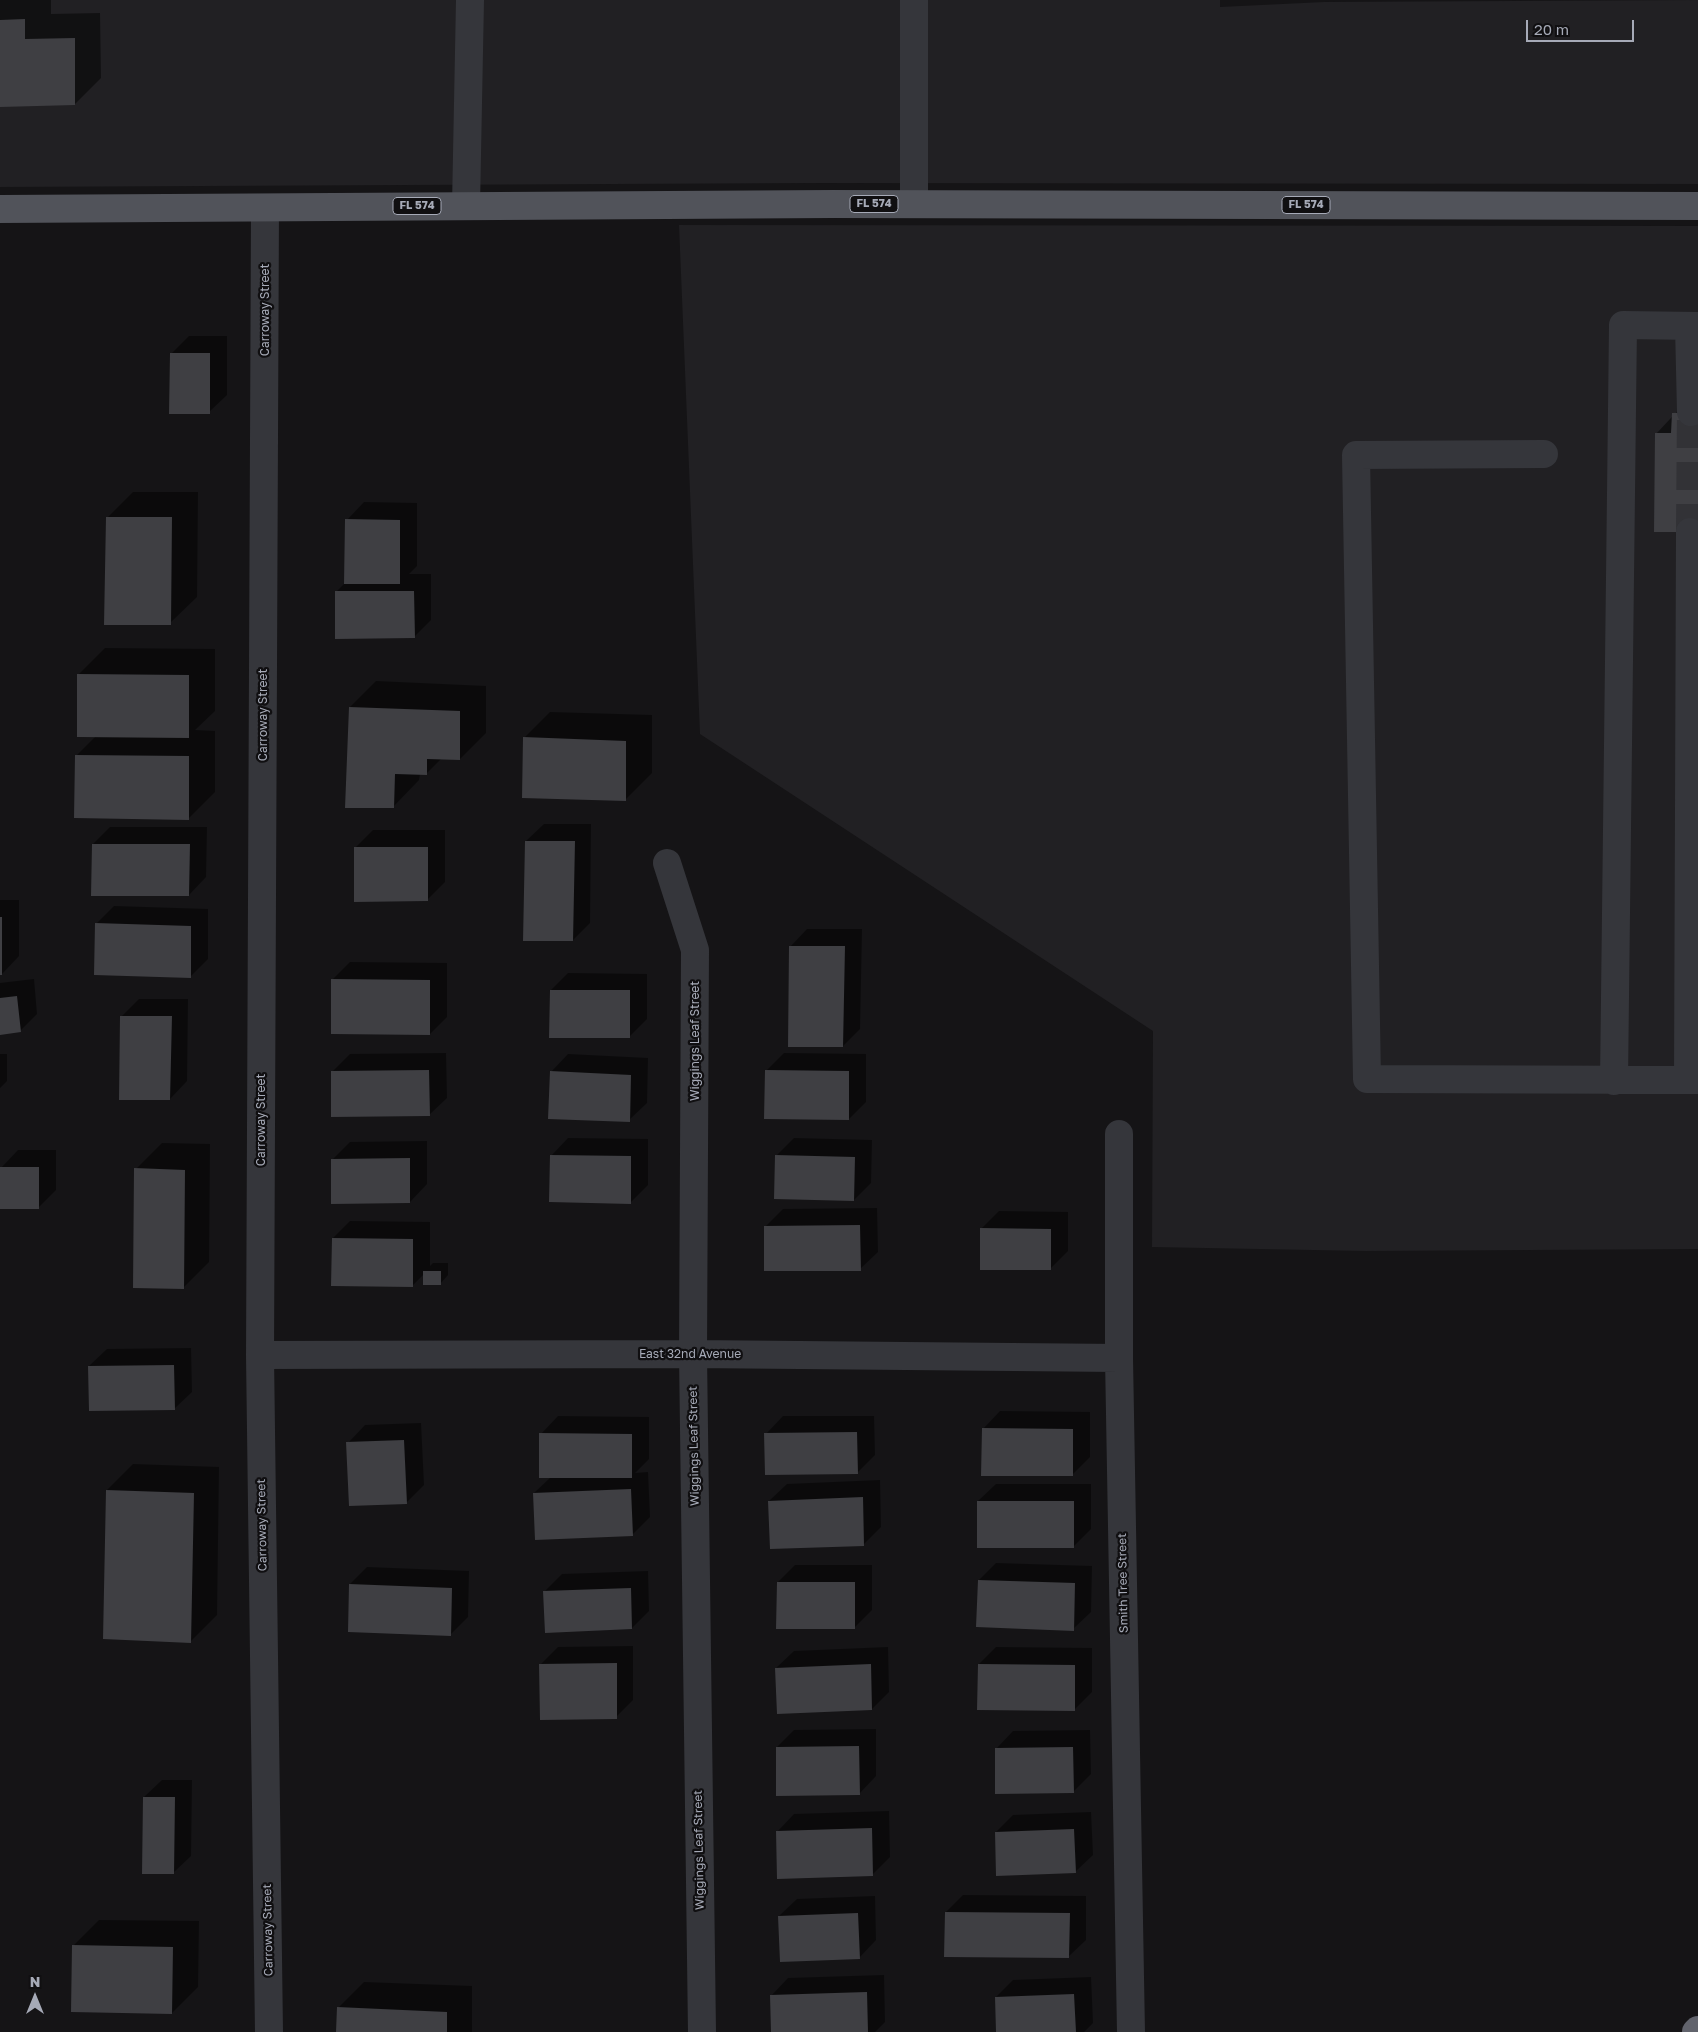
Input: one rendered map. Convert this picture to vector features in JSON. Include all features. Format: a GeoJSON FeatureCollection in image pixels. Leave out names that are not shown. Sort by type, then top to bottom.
{"type":"FeatureCollection","features":[{"type":"Feature","properties":{"kind":"main road","name":"FL 574"},"geometry":{"type":"LineString","coordinates":[[0,210],[914,204],[1698,206]]}},
{"type":"Feature","properties":{"kind":"street"},"geometry":{"type":"LineString","coordinates":[[466,206],[470,0]]}},
{"type":"Feature","properties":{"kind":"street"},"geometry":{"type":"LineString","coordinates":[[914,0],[914,204]]}},
{"type":"Feature","properties":{"kind":"street","name":"Carroway Street"},"geometry":{"type":"LineString","coordinates":[[265,208],[260,1355],[269,2032]]}},
{"type":"Feature","properties":{"kind":"street"},"geometry":{"type":"LineString","coordinates":[[1614,1081],[1623,325],[1693,326],[1691,412]]}},
{"type":"Feature","properties":{"kind":"street"},"geometry":{"type":"LineString","coordinates":[[1544,454],[1356,455],[1367,1079],[1693,1080],[1690,532]]}},
{"type":"Feature","properties":{"kind":"street","name":"Wiggings Leaf Street"},"geometry":{"type":"LineString","coordinates":[[667,864],[695,950],[693,1354],[702,2032]]}},
{"type":"Feature","properties":{"kind":"street","name":"Smith Tree Street"},"geometry":{"type":"LineString","coordinates":[[1119,1134],[1120,1358],[1131,2032]]}},
{"type":"Feature","properties":{"kind":"street","name":"East 32nd Avenue"},"geometry":{"type":"LineString","coordinates":[[260,1355],[693,1354],[1120,1358]]}},
{"type":"Feature","properties":{"kind":"shaded area"},"geometry":{"type":"Polygon","coordinates":[[[0,0],[1220,0],[1220,7],[1324,2],[1698,0],[1698,184],[815,183],[0,187],[0,0]]]}},
{"type":"Feature","properties":{"kind":"shaded area"},"geometry":{"type":"Polygon","coordinates":[[[679,225],[1698,226],[1698,1249],[1366,1251],[1152,1247],[1153,1031],[700,734],[679,225]]]}},
{"type":"Feature","properties":{"kind":"building"},"geometry":{"type":"Polygon","coordinates":[[[25,19],[25,39],[75,38],[75,105],[0,107],[0,20],[25,19]]]}},
{"type":"Feature","properties":{"kind":"building"},"geometry":{"type":"Polygon","coordinates":[[[170,353],[210,353],[210,414],[169,414],[170,353]]]}},
{"type":"Feature","properties":{"kind":"building"},"geometry":{"type":"Polygon","coordinates":[[[1698,412],[1698,532],[1654,532],[1655,433],[1671,433],[1672,413],[1698,412]]]}},
{"type":"Feature","properties":{"kind":"building"},"geometry":{"type":"Polygon","coordinates":[[[106,517],[172,517],[171,625],[104,625],[106,517]]]}},
{"type":"Feature","properties":{"kind":"building"},"geometry":{"type":"Polygon","coordinates":[[[345,519],[400,520],[400,584],[344,584],[345,519]]]}},
{"type":"Feature","properties":{"kind":"building"},"geometry":{"type":"Polygon","coordinates":[[[335,591],[414,591],[415,638],[335,639],[335,591]]]}},
{"type":"Feature","properties":{"kind":"building"},"geometry":{"type":"Polygon","coordinates":[[[77,674],[189,675],[189,738],[77,737],[77,674]]]}},
{"type":"Feature","properties":{"kind":"building"},"geometry":{"type":"Polygon","coordinates":[[[349,707],[460,711],[460,760],[427,759],[427,775],[395,774],[394,808],[345,808],[349,707]]]}},
{"type":"Feature","properties":{"kind":"building"},"geometry":{"type":"Polygon","coordinates":[[[523,737],[626,741],[626,801],[522,798],[523,737]]]}},
{"type":"Feature","properties":{"kind":"building"},"geometry":{"type":"Polygon","coordinates":[[[75,755],[189,756],[189,820],[74,818],[75,755]]]}},
{"type":"Feature","properties":{"kind":"building"},"geometry":{"type":"Polygon","coordinates":[[[525,841],[575,841],[573,941],[523,941],[525,841]]]}},
{"type":"Feature","properties":{"kind":"building"},"geometry":{"type":"Polygon","coordinates":[[[92,844],[190,844],[189,896],[91,896],[92,844]]]}},
{"type":"Feature","properties":{"kind":"building"},"geometry":{"type":"Polygon","coordinates":[[[354,847],[428,847],[428,901],[354,902],[354,847]]]}},
{"type":"Feature","properties":{"kind":"building"},"geometry":{"type":"Polygon","coordinates":[[[0,917],[2,917],[2,975],[0,975],[0,917]]]}},
{"type":"Feature","properties":{"kind":"building"},"geometry":{"type":"Polygon","coordinates":[[[95,923],[191,926],[191,978],[94,975],[95,923]]]}},
{"type":"Feature","properties":{"kind":"building"},"geometry":{"type":"Polygon","coordinates":[[[789,946],[845,946],[843,1047],[788,1047],[789,946]]]}},
{"type":"Feature","properties":{"kind":"building"},"geometry":{"type":"Polygon","coordinates":[[[331,979],[430,980],[430,1035],[331,1034],[331,979]]]}},
{"type":"Feature","properties":{"kind":"building"},"geometry":{"type":"Polygon","coordinates":[[[550,990],[630,990],[630,1038],[549,1038],[550,990]]]}},
{"type":"Feature","properties":{"kind":"building"},"geometry":{"type":"Polygon","coordinates":[[[17,996],[21,1032],[0,1035],[0,998],[17,996]]]}},
{"type":"Feature","properties":{"kind":"building"},"geometry":{"type":"Polygon","coordinates":[[[120,1016],[172,1016],[170,1100],[119,1100],[120,1016]]]}},
{"type":"Feature","properties":{"kind":"building"},"geometry":{"type":"Polygon","coordinates":[[[429,1070],[430,1116],[331,1117],[331,1071],[429,1070]]]}},
{"type":"Feature","properties":{"kind":"building"},"geometry":{"type":"Polygon","coordinates":[[[765,1070],[849,1071],[849,1120],[764,1119],[765,1070]]]}},
{"type":"Feature","properties":{"kind":"building"},"geometry":{"type":"Polygon","coordinates":[[[550,1071],[631,1075],[630,1122],[548,1119],[550,1071]]]}},
{"type":"Feature","properties":{"kind":"building"},"geometry":{"type":"Polygon","coordinates":[[[550,1155],[631,1156],[631,1204],[549,1202],[550,1155]]]}},
{"type":"Feature","properties":{"kind":"building"},"geometry":{"type":"Polygon","coordinates":[[[775,1155],[855,1157],[854,1201],[774,1199],[775,1155]]]}},
{"type":"Feature","properties":{"kind":"building"},"geometry":{"type":"Polygon","coordinates":[[[410,1158],[410,1203],[331,1204],[331,1159],[410,1158]]]}},
{"type":"Feature","properties":{"kind":"building"},"geometry":{"type":"Polygon","coordinates":[[[0,1167],[39,1167],[39,1209],[0,1209],[0,1167]]]}},
{"type":"Feature","properties":{"kind":"building"},"geometry":{"type":"Polygon","coordinates":[[[134,1168],[185,1170],[184,1289],[133,1288],[134,1168]]]}},
{"type":"Feature","properties":{"kind":"building"},"geometry":{"type":"Polygon","coordinates":[[[860,1225],[861,1271],[764,1271],[764,1226],[860,1225]]]}},
{"type":"Feature","properties":{"kind":"building"},"geometry":{"type":"Polygon","coordinates":[[[980,1228],[1051,1229],[1051,1270],[980,1270],[980,1228]]]}},
{"type":"Feature","properties":{"kind":"building"},"geometry":{"type":"Polygon","coordinates":[[[332,1238],[413,1239],[413,1287],[331,1286],[332,1238]]]}},
{"type":"Feature","properties":{"kind":"building"},"geometry":{"type":"Polygon","coordinates":[[[423,1271],[441,1271],[441,1285],[423,1285],[423,1271]]]}},
{"type":"Feature","properties":{"kind":"building"},"geometry":{"type":"Polygon","coordinates":[[[174,1365],[175,1410],[89,1411],[88,1366],[174,1365]]]}},
{"type":"Feature","properties":{"kind":"building"},"geometry":{"type":"Polygon","coordinates":[[[982,1428],[1073,1429],[1073,1476],[981,1476],[982,1428]]]}},
{"type":"Feature","properties":{"kind":"building"},"geometry":{"type":"Polygon","coordinates":[[[857,1432],[858,1474],[765,1475],[764,1433],[857,1432]]]}},
{"type":"Feature","properties":{"kind":"building"},"geometry":{"type":"Polygon","coordinates":[[[539,1433],[632,1434],[632,1478],[539,1478],[539,1433]]]}},
{"type":"Feature","properties":{"kind":"building"},"geometry":{"type":"Polygon","coordinates":[[[404,1440],[407,1504],[349,1506],[346,1442],[404,1440]]]}},
{"type":"Feature","properties":{"kind":"building"},"geometry":{"type":"Polygon","coordinates":[[[631,1489],[633,1536],[535,1540],[533,1493],[631,1489]]]}},
{"type":"Feature","properties":{"kind":"building"},"geometry":{"type":"Polygon","coordinates":[[[106,1490],[194,1493],[191,1643],[103,1639],[106,1490]]]}},
{"type":"Feature","properties":{"kind":"building"},"geometry":{"type":"Polygon","coordinates":[[[863,1497],[864,1546],[770,1549],[768,1501],[863,1497]]]}},
{"type":"Feature","properties":{"kind":"building"},"geometry":{"type":"Polygon","coordinates":[[[977,1501],[1074,1501],[1074,1548],[977,1548],[977,1501]]]}},
{"type":"Feature","properties":{"kind":"building"},"geometry":{"type":"Polygon","coordinates":[[[978,1580],[1075,1583],[1074,1631],[976,1627],[978,1580]]]}},
{"type":"Feature","properties":{"kind":"building"},"geometry":{"type":"Polygon","coordinates":[[[777,1582],[855,1582],[855,1629],[776,1629],[777,1582]]]}},
{"type":"Feature","properties":{"kind":"building"},"geometry":{"type":"Polygon","coordinates":[[[349,1584],[452,1588],[451,1636],[348,1632],[349,1584]]]}},
{"type":"Feature","properties":{"kind":"building"},"geometry":{"type":"Polygon","coordinates":[[[631,1588],[632,1629],[545,1633],[543,1591],[631,1588]]]}},
{"type":"Feature","properties":{"kind":"building"},"geometry":{"type":"Polygon","coordinates":[[[617,1663],[617,1719],[540,1720],[539,1664],[617,1663]]]}},
{"type":"Feature","properties":{"kind":"building"},"geometry":{"type":"Polygon","coordinates":[[[871,1664],[872,1710],[777,1714],[775,1668],[871,1664]]]}},
{"type":"Feature","properties":{"kind":"building"},"geometry":{"type":"Polygon","coordinates":[[[978,1664],[1075,1665],[1075,1711],[977,1710],[978,1664]]]}},
{"type":"Feature","properties":{"kind":"building"},"geometry":{"type":"Polygon","coordinates":[[[859,1746],[860,1795],[776,1796],[776,1747],[859,1746]]]}},
{"type":"Feature","properties":{"kind":"building"},"geometry":{"type":"Polygon","coordinates":[[[1073,1747],[1074,1793],[995,1794],[995,1748],[1073,1747]]]}},
{"type":"Feature","properties":{"kind":"building"},"geometry":{"type":"Polygon","coordinates":[[[143,1797],[175,1797],[174,1874],[142,1874],[143,1797]]]}},
{"type":"Feature","properties":{"kind":"building"},"geometry":{"type":"Polygon","coordinates":[[[872,1828],[873,1876],[777,1879],[776,1831],[872,1828]]]}},
{"type":"Feature","properties":{"kind":"building"},"geometry":{"type":"Polygon","coordinates":[[[1074,1829],[1076,1873],[996,1876],[995,1832],[1074,1829]]]}},
{"type":"Feature","properties":{"kind":"building"},"geometry":{"type":"Polygon","coordinates":[[[945,1912],[1070,1913],[1069,1958],[944,1957],[945,1912]]]}},
{"type":"Feature","properties":{"kind":"building"},"geometry":{"type":"Polygon","coordinates":[[[858,1913],[860,1959],[780,1962],[778,1916],[858,1913]]]}},
{"type":"Feature","properties":{"kind":"building"},"geometry":{"type":"Polygon","coordinates":[[[72,1945],[173,1947],[172,2014],[71,2012],[72,1945]]]}},
{"type":"Feature","properties":{"kind":"building"},"geometry":{"type":"Polygon","coordinates":[[[867,1992],[868,2032],[771,2032],[770,1995],[867,1992]]]}},
{"type":"Feature","properties":{"kind":"building"},"geometry":{"type":"Polygon","coordinates":[[[1074,1994],[1076,2032],[996,2032],[995,1997],[1074,1994]]]}},
{"type":"Feature","properties":{"kind":"building"},"geometry":{"type":"Polygon","coordinates":[[[337,2007],[447,2012],[447,2032],[336,2032],[337,2007]]]}},
{"type":"Feature","properties":{"kind":"tunnel"},"geometry":{"type":"LineString","coordinates":[[1690,532],[1691,412]]}}]}
